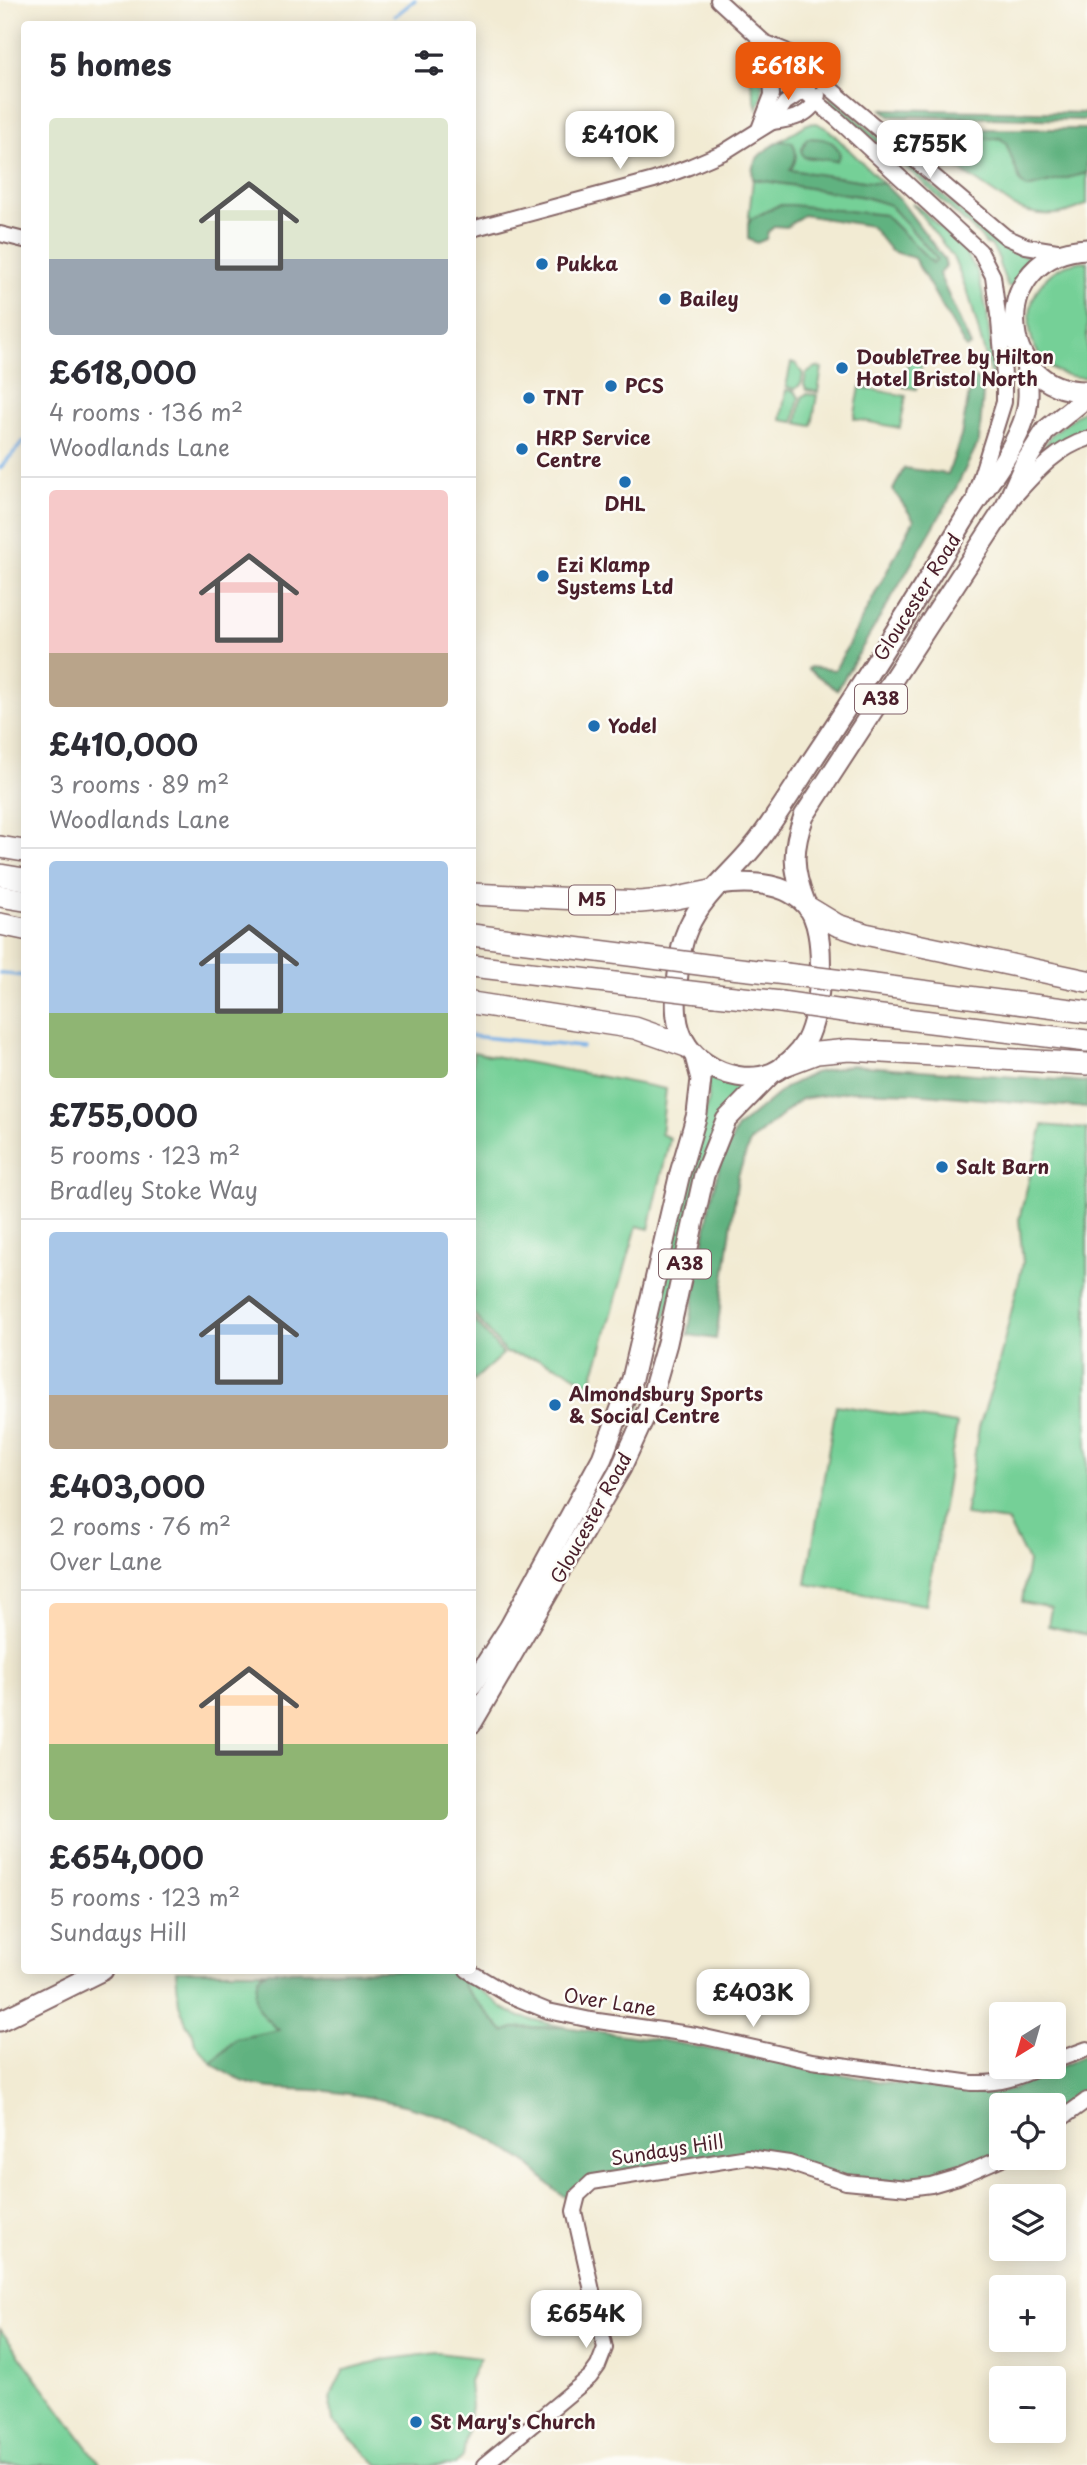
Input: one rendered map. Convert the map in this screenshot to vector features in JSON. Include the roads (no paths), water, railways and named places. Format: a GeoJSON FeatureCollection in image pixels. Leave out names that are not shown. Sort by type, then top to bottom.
{"type":"FeatureCollection","features":[{"type":"Feature","properties":{"kind":"highway"},"geometry":{"type":"LineString","coordinates":[[0,847],[21,850]]}},
{"type":"Feature","properties":{"kind":"highway"},"geometry":{"type":"LineString","coordinates":[[0,875],[21,878]]}},
{"type":"Feature","properties":{"kind":"highway","name":"M5"},"geometry":{"type":"LineString","coordinates":[[476,894],[640,902],[672,899],[715,888]]}},
{"type":"Feature","properties":{"kind":"highway"},"geometry":{"type":"LineString","coordinates":[[0,896],[21,900]]}},
{"type":"Feature","properties":{"kind":"highway"},"geometry":{"type":"LineString","coordinates":[[807,905],[837,925],[865,934],[1087,981]]}},
{"type":"Feature","properties":{"kind":"highway"},"geometry":{"type":"LineString","coordinates":[[0,924],[21,928]]}},
{"type":"Feature","properties":{"kind":"highway"},"geometry":{"type":"LineString","coordinates":[[476,936],[1087,1012]]}},
{"type":"Feature","properties":{"kind":"highway"},"geometry":{"type":"LineString","coordinates":[[476,966],[1087,1041]]}},
{"type":"Feature","properties":{"kind":"highway"},"geometry":{"type":"LineString","coordinates":[[476,1004],[635,1028],[691,1051]]}},
{"type":"Feature","properties":{"kind":"highway"},"geometry":{"type":"LineString","coordinates":[[778,1069],[817,1053],[849,1050],[1087,1064]]}},
{"type":"Feature","properties":{"kind":"main road","name":"Gloucester Road"},"geometry":{"type":"LineString","coordinates":[[715,888],[768,827],[1004,460],[1023,425],[1029,395],[1023,357],[1015,335],[1015,313],[1024,283],[1041,263],[1077,247]]}},
{"type":"Feature","properties":{"kind":"main road"},"geometry":{"type":"LineString","coordinates":[[1023,357],[1048,382],[1065,389],[1087,391]]}},
{"type":"Feature","properties":{"kind":"main road","name":"Gloucester Road"},"geometry":{"type":"LineString","coordinates":[[807,905],[794,856],[795,839],[804,816],[1006,506],[1025,463],[1046,430],[1087,397]]}},
{"type":"Feature","properties":{"kind":"main road"},"geometry":{"type":"LineString","coordinates":[[739,882],[777,887],[807,905],[816,922],[821,946],[812,1024],[807,1039],[778,1069],[751,1077],[733,1075],[707,1065],[691,1051],[677,1021],[675,1001],[681,945],[695,914],[715,888],[739,882]]}},
{"type":"Feature","properties":{"kind":"main road","name":"Gloucester Road"},"geometry":{"type":"LineString","coordinates":[[476,1679],[509,1628],[602,1458],[632,1379],[677,1183],[697,1114],[701,1079],[691,1051]]}},
{"type":"Feature","properties":{"kind":"main road","name":"Gloucester Road"},"geometry":{"type":"LineString","coordinates":[[476,1716],[621,1468],[648,1409],[667,1343],[704,1175],[726,1120],[778,1069]]}},
{"type":"Feature","properties":{"kind":"main road"},"geometry":{"type":"LineString","coordinates":[[0,2021],[95,1974]]}},
{"type":"Feature","properties":{"kind":"street"},"geometry":{"type":"LineString","coordinates":[[718,0],[764,42],[786,51],[1006,237],[1023,245],[1077,247]]}},
{"type":"Feature","properties":{"kind":"street"},"geometry":{"type":"LineString","coordinates":[[758,131],[771,102],[770,62],[764,42]]}},
{"type":"Feature","properties":{"kind":"street"},"geometry":{"type":"LineString","coordinates":[[770,62],[961,232],[980,251],[993,276],[997,291],[1004,402],[972,507]]}},
{"type":"Feature","properties":{"kind":"street"},"geometry":{"type":"LineString","coordinates":[[476,228],[653,180],[690,167],[724,152],[772,122],[785,103],[802,90],[822,82]]}},
{"type":"Feature","properties":{"kind":"street"},"geometry":{"type":"LineString","coordinates":[[772,122],[792,120],[813,107],[822,82]]}},
{"type":"Feature","properties":{"kind":"street"},"geometry":{"type":"LineString","coordinates":[[0,234],[21,239]]}},
{"type":"Feature","properties":{"kind":"street"},"geometry":{"type":"LineString","coordinates":[[998,315],[1023,357]]}},
{"type":"Feature","properties":{"kind":"street"},"geometry":{"type":"LineString","coordinates":[[1006,506],[1051,458],[1063,449],[1087,439]]}},
{"type":"Feature","properties":{"kind":"street","name":"Over Lane"},"geometry":{"type":"LineString","coordinates":[[473,1974],[491,1986],[548,2011],[591,2020],[695,2035],[812,2062],[972,2083],[995,2084],[1014,2079]]}},
{"type":"Feature","properties":{"kind":"street"},"geometry":{"type":"LineString","coordinates":[[1066,2057],[1087,2049]]}},
{"type":"Feature","properties":{"kind":"street"},"geometry":{"type":"LineString","coordinates":[[1066,2115],[1087,2100]]}},
{"type":"Feature","properties":{"kind":"street","name":"Sundays Hill"},"geometry":{"type":"LineString","coordinates":[[484,2465],[590,2377],[602,2357],[605,2348],[599,2313],[574,2211],[578,2195],[592,2182],[748,2157],[789,2163],[846,2182],[908,2188],[931,2185],[989,2163]]}},
{"type":"Feature","properties":{"kind":"waterway"},"geometry":{"type":"LineString","coordinates":[[395,16],[415,0]]}},
{"type":"Feature","properties":{"kind":"waterway"},"geometry":{"type":"LineString","coordinates":[[0,468],[21,444]]}},
{"type":"Feature","properties":{"kind":"waterway"},"geometry":{"type":"LineString","coordinates":[[0,973],[21,976]]}},
{"type":"Feature","properties":{"kind":"waterway"},"geometry":{"type":"LineString","coordinates":[[476,1036],[582,1047]]}},
{"type":"Feature","properties":{"kind":"place","name":"Pukka"},"geometry":{"type":"Point","coordinates":[542,264]}},
{"type":"Feature","properties":{"kind":"place","name":"Bailey"},"geometry":{"type":"Point","coordinates":[665,299]}},
{"type":"Feature","properties":{"kind":"place","name":"DoubleTree by Hilton Hotel Bristol North"},"geometry":{"type":"Point","coordinates":[842,368]}},
{"type":"Feature","properties":{"kind":"place","name":"PCS"},"geometry":{"type":"Point","coordinates":[611,386]}},
{"type":"Feature","properties":{"kind":"place","name":"TNT"},"geometry":{"type":"Point","coordinates":[529,398]}},
{"type":"Feature","properties":{"kind":"place","name":"HRP Service Centre"},"geometry":{"type":"Point","coordinates":[522,449]}},
{"type":"Feature","properties":{"kind":"place","name":"DHL"},"geometry":{"type":"Point","coordinates":[625,482]}},
{"type":"Feature","properties":{"kind":"place","name":"Ezi Klamp Systems Ltd"},"geometry":{"type":"Point","coordinates":[543,576]}},
{"type":"Feature","properties":{"kind":"place","name":"Yodel"},"geometry":{"type":"Point","coordinates":[594,726]}},
{"type":"Feature","properties":{"kind":"place","name":"Salt Barn"},"geometry":{"type":"Point","coordinates":[942,1167]}},
{"type":"Feature","properties":{"kind":"place","name":"Almondsbury Sports & Social Centre"},"geometry":{"type":"Point","coordinates":[555,1405]}},
{"type":"Feature","properties":{"kind":"place","name":"St Mary's Church"},"geometry":{"type":"Point","coordinates":[416,2422]}}]}
